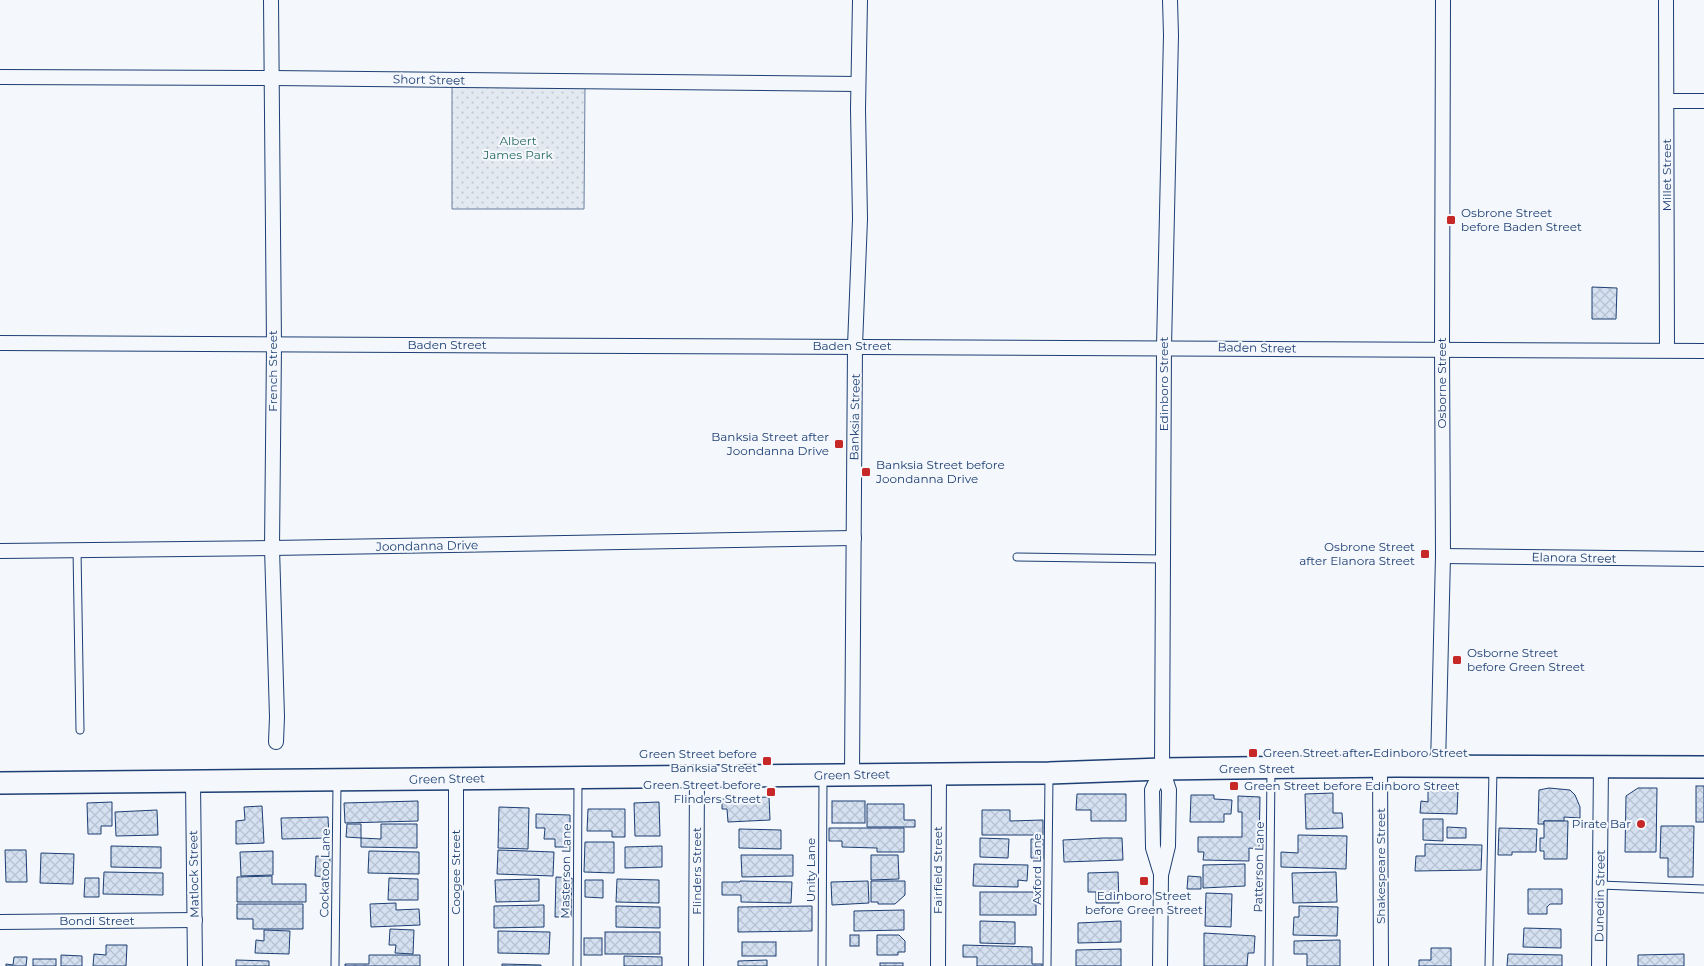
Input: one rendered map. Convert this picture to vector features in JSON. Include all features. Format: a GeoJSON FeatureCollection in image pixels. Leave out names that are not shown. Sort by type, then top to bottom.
{"type":"FeatureCollection","features":[{"type":"Feature","properties":{"kind":"main road","name":"Green Street"},"geometry":{"type":"LineString","coordinates":[[0,783],[1049,773],[1162,769],[1438,766],[1704,767]]}},
{"type":"Feature","properties":{"kind":"street","name":"French Street"},"geometry":{"type":"LineString","coordinates":[[271,0],[274,345],[272,548],[277,717],[276,742]]}},
{"type":"Feature","properties":{"kind":"street","name":"Banksia Street"},"geometry":{"type":"LineString","coordinates":[[852,774],[855,346],[860,218],[858,84],[860,0]]}},
{"type":"Feature","properties":{"kind":"street","name":"Edinboro Street"},"geometry":{"type":"LineString","coordinates":[[1160,966],[1161,875],[1153,848],[1152,790],[1162,769],[1164,347],[1171,35],[1170,0]]}},
{"type":"Feature","properties":{"kind":"street","name":"Osborne Street"},"geometry":{"type":"LineString","coordinates":[[1438,766],[1443,556],[1443,0]]}},
{"type":"Feature","properties":{"kind":"street","name":"Millet Street"},"geometry":{"type":"LineString","coordinates":[[1666,0],[1667,350]]}},
{"type":"Feature","properties":{"kind":"street","name":"Short Street"},"geometry":{"type":"LineString","coordinates":[[0,77],[858,84]]}},
{"type":"Feature","properties":{"kind":"street"},"geometry":{"type":"LineString","coordinates":[[1666,101],[1704,101]]}},
{"type":"Feature","properties":{"kind":"street","name":"Baden Street"},"geometry":{"type":"LineString","coordinates":[[0,343],[1704,351]]}},
{"type":"Feature","properties":{"kind":"street","name":"Joondanna Drive"},"geometry":{"type":"LineString","coordinates":[[0,551],[854,538]]}},
{"type":"Feature","properties":{"kind":"street","name":"Elanora Street"},"geometry":{"type":"LineString","coordinates":[[1443,556],[1704,560]]}},
{"type":"Feature","properties":{"kind":"street","name":"Dunedin Street"},"geometry":{"type":"LineString","coordinates":[[1599,966],[1601,766]]}},
{"type":"Feature","properties":{"kind":"street","name":"Shakespeare Street"},"geometry":{"type":"LineString","coordinates":[[1380,767],[1381,966]]}},
{"type":"Feature","properties":{"kind":"street","name":"Fairfield Street"},"geometry":{"type":"LineString","coordinates":[[938,966],[939,774]]}},
{"type":"Feature","properties":{"kind":"street","name":"Flinders Street"},"geometry":{"type":"LineString","coordinates":[[696,966],[697,776]]}},
{"type":"Feature","properties":{"kind":"street","name":"Coogee Street"},"geometry":{"type":"LineString","coordinates":[[456,779],[456,966]]}},
{"type":"Feature","properties":{"kind":"street","name":"Matlock Street"},"geometry":{"type":"LineString","coordinates":[[193,781],[195,966]]}},
{"type":"Feature","properties":{"kind":"street","name":"Bondi Street"},"geometry":{"type":"LineString","coordinates":[[0,922],[195,920]]}},
{"type":"Feature","properties":{"kind":"lane"},"geometry":{"type":"LineString","coordinates":[[77,550],[80,730]]}},
{"type":"Feature","properties":{"kind":"lane"},"geometry":{"type":"LineString","coordinates":[[1017,557],[1163,559]]}},
{"type":"Feature","properties":{"kind":"lane"},"geometry":{"type":"LineString","coordinates":[[1489,966],[1493,766]]}},
{"type":"Feature","properties":{"kind":"lane","name":"Patterson Lane"},"geometry":{"type":"LineString","coordinates":[[1269,966],[1271,769]]}},
{"type":"Feature","properties":{"kind":"lane","name":"Axford Lane"},"geometry":{"type":"LineString","coordinates":[[1047,966],[1049,773]]}},
{"type":"Feature","properties":{"kind":"lane","name":"Unity Lane"},"geometry":{"type":"LineString","coordinates":[[822,966],[823,775]]}},
{"type":"Feature","properties":{"kind":"lane","name":"Masterson Lane"},"geometry":{"type":"LineString","coordinates":[[577,966],[578,777]]}},
{"type":"Feature","properties":{"kind":"lane","name":"Cockatoo Lane"},"geometry":{"type":"LineString","coordinates":[[335,966],[337,780]]}},
{"type":"Feature","properties":{"kind":"lane"},"geometry":{"type":"LineString","coordinates":[[1600,886],[1704,889]]}},
{"type":"Feature","properties":{"kind":"green space","name":"Albert James Park"},"geometry":{"type":"Polygon","coordinates":[[[452,87],[585,87],[584,209],[452,209],[452,87]]]}},
{"type":"Feature","properties":{"kind":"building"},"geometry":{"type":"Polygon","coordinates":[[[1592,287],[1617,288],[1616,319],[1592,319],[1592,287]]]}},
{"type":"Feature","properties":{"kind":"building"},"geometry":{"type":"Polygon","coordinates":[[[1696,786],[1704,786],[1704,822],[1696,822],[1696,786]]]}},
{"type":"Feature","properties":{"kind":"building"},"geometry":{"type":"Polygon","coordinates":[[[1428,788],[1458,789],[1457,814],[1420,813],[1421,801],[1428,802],[1428,788]]]}},
{"type":"Feature","properties":{"kind":"building"},"geometry":{"type":"Polygon","coordinates":[[[1549,788],[1570,790],[1575,795],[1580,807],[1580,818],[1564,817],[1564,821],[1544,821],[1544,824],[1538,824],[1539,790],[1549,788]]]}},
{"type":"Feature","properties":{"kind":"building","name":"Pirate Bar"},"geometry":{"type":"Polygon","coordinates":[[[1638,788],[1657,788],[1656,852],[1625,852],[1626,796],[1638,788]]]}},
{"type":"Feature","properties":{"kind":"building"},"geometry":{"type":"Polygon","coordinates":[[[1333,793],[1333,813],[1342,813],[1343,828],[1306,829],[1305,794],[1333,793]]]}},
{"type":"Feature","properties":{"kind":"building"},"geometry":{"type":"Polygon","coordinates":[[[1077,794],[1126,794],[1126,821],[1091,821],[1091,810],[1076,810],[1077,794]]]}},
{"type":"Feature","properties":{"kind":"building"},"geometry":{"type":"Polygon","coordinates":[[[1191,795],[1214,795],[1214,799],[1232,800],[1231,814],[1224,814],[1224,822],[1190,822],[1191,795]]]}},
{"type":"Feature","properties":{"kind":"building"},"geometry":{"type":"Polygon","coordinates":[[[1238,796],[1260,797],[1259,849],[1249,848],[1249,861],[1203,860],[1204,852],[1198,852],[1198,837],[1242,837],[1242,812],[1238,812],[1238,796]]]}},
{"type":"Feature","properties":{"kind":"building"},"geometry":{"type":"Polygon","coordinates":[[[769,797],[770,820],[728,822],[727,809],[722,809],[722,799],[769,797]]]}},
{"type":"Feature","properties":{"kind":"building"},"geometry":{"type":"Polygon","coordinates":[[[418,801],[418,821],[345,823],[344,803],[418,801]]]}},
{"type":"Feature","properties":{"kind":"building"},"geometry":{"type":"Polygon","coordinates":[[[832,801],[865,801],[865,823],[832,823],[832,801]]]}},
{"type":"Feature","properties":{"kind":"building"},"geometry":{"type":"Polygon","coordinates":[[[112,802],[112,826],[101,826],[101,834],[88,834],[87,803],[112,802]]]}},
{"type":"Feature","properties":{"kind":"building"},"geometry":{"type":"Polygon","coordinates":[[[659,802],[660,836],[635,836],[634,803],[659,802]]]}},
{"type":"Feature","properties":{"kind":"building"},"geometry":{"type":"Polygon","coordinates":[[[867,804],[904,804],[904,820],[915,820],[915,827],[867,827],[867,804]]]}},
{"type":"Feature","properties":{"kind":"building"},"geometry":{"type":"Polygon","coordinates":[[[262,806],[264,843],[236,844],[236,821],[245,820],[244,807],[262,806]]]}},
{"type":"Feature","properties":{"kind":"building"},"geometry":{"type":"Polygon","coordinates":[[[499,807],[529,808],[528,849],[498,848],[499,807]]]}},
{"type":"Feature","properties":{"kind":"building"},"geometry":{"type":"Polygon","coordinates":[[[588,809],[625,809],[625,837],[612,837],[612,831],[587,831],[588,809]]]}},
{"type":"Feature","properties":{"kind":"building"},"geometry":{"type":"Polygon","coordinates":[[[157,810],[158,835],[116,836],[115,812],[157,810]]]}},
{"type":"Feature","properties":{"kind":"building"},"geometry":{"type":"Polygon","coordinates":[[[982,810],[1010,810],[1010,821],[1043,820],[1043,835],[982,835],[982,810]]]}},
{"type":"Feature","properties":{"kind":"building"},"geometry":{"type":"Polygon","coordinates":[[[536,814],[570,815],[570,847],[555,847],[555,839],[544,839],[545,828],[536,828],[536,814]]]}},
{"type":"Feature","properties":{"kind":"building"},"geometry":{"type":"Polygon","coordinates":[[[328,817],[329,838],[282,839],[281,818],[328,817]]]}},
{"type":"Feature","properties":{"kind":"building"},"geometry":{"type":"Polygon","coordinates":[[[1423,819],[1443,819],[1443,841],[1423,840],[1423,819]]]}},
{"type":"Feature","properties":{"kind":"building"},"geometry":{"type":"Polygon","coordinates":[[[1544,821],[1568,821],[1567,859],[1544,859],[1544,851],[1540,851],[1540,838],[1544,838],[1544,821]]]}},
{"type":"Feature","properties":{"kind":"building"},"geometry":{"type":"Polygon","coordinates":[[[347,824],[361,824],[361,838],[346,837],[347,824]]]}},
{"type":"Feature","properties":{"kind":"building"},"geometry":{"type":"Polygon","coordinates":[[[381,824],[417,824],[417,848],[361,847],[361,838],[381,839],[381,824]]]}},
{"type":"Feature","properties":{"kind":"building"},"geometry":{"type":"Polygon","coordinates":[[[1661,826],[1694,826],[1693,877],[1668,877],[1668,858],[1660,858],[1661,826]]]}},
{"type":"Feature","properties":{"kind":"building"},"geometry":{"type":"Polygon","coordinates":[[[1447,827],[1466,828],[1466,838],[1447,838],[1447,827]]]}},
{"type":"Feature","properties":{"kind":"building"},"geometry":{"type":"Polygon","coordinates":[[[829,828],[904,828],[904,852],[877,852],[877,848],[842,847],[842,841],[829,841],[829,828]]]}},
{"type":"Feature","properties":{"kind":"building"},"geometry":{"type":"Polygon","coordinates":[[[1499,828],[1537,829],[1536,852],[1512,852],[1512,855],[1498,855],[1499,828]]]}},
{"type":"Feature","properties":{"kind":"building"},"geometry":{"type":"Polygon","coordinates":[[[739,829],[781,830],[781,849],[739,848],[739,829]]]}},
{"type":"Feature","properties":{"kind":"building"},"geometry":{"type":"Polygon","coordinates":[[[1298,835],[1347,836],[1346,869],[1281,867],[1281,852],[1298,853],[1298,835]]]}},
{"type":"Feature","properties":{"kind":"building"},"geometry":{"type":"Polygon","coordinates":[[[980,838],[1009,839],[1008,858],[980,857],[980,838]]]}},
{"type":"Feature","properties":{"kind":"building"},"geometry":{"type":"Polygon","coordinates":[[[1122,838],[1123,860],[1064,862],[1063,840],[1122,838]]]}},
{"type":"Feature","properties":{"kind":"building"},"geometry":{"type":"Polygon","coordinates":[[[1031,839],[1043,839],[1043,859],[1031,858],[1031,839]]]}},
{"type":"Feature","properties":{"kind":"building"},"geometry":{"type":"Polygon","coordinates":[[[585,842],[614,842],[614,873],[584,872],[585,842]]]}},
{"type":"Feature","properties":{"kind":"building"},"geometry":{"type":"Polygon","coordinates":[[[1425,844],[1482,845],[1481,870],[1415,871],[1416,856],[1425,856],[1425,844]]]}},
{"type":"Feature","properties":{"kind":"building"},"geometry":{"type":"Polygon","coordinates":[[[111,846],[161,847],[161,868],[111,867],[111,846]]]}},
{"type":"Feature","properties":{"kind":"building"},"geometry":{"type":"Polygon","coordinates":[[[662,846],[662,867],[625,868],[625,847],[662,846]]]}},
{"type":"Feature","properties":{"kind":"building"},"geometry":{"type":"Polygon","coordinates":[[[5,850],[26,850],[27,882],[6,882],[5,850]]]}},
{"type":"Feature","properties":{"kind":"building"},"geometry":{"type":"Polygon","coordinates":[[[498,850],[554,852],[553,876],[497,874],[498,850]]]}},
{"type":"Feature","properties":{"kind":"building"},"geometry":{"type":"Polygon","coordinates":[[[273,851],[273,875],[241,876],[240,852],[273,851]]]}},
{"type":"Feature","properties":{"kind":"building"},"geometry":{"type":"Polygon","coordinates":[[[369,851],[419,852],[419,874],[368,873],[369,851]]]}},
{"type":"Feature","properties":{"kind":"building"},"geometry":{"type":"Polygon","coordinates":[[[41,853],[74,854],[73,884],[40,883],[41,853]]]}},
{"type":"Feature","properties":{"kind":"building"},"geometry":{"type":"Polygon","coordinates":[[[741,855],[793,855],[793,876],[742,877],[741,855]]]}},
{"type":"Feature","properties":{"kind":"building"},"geometry":{"type":"Polygon","coordinates":[[[871,855],[898,855],[899,879],[871,880],[871,855]]]}},
{"type":"Feature","properties":{"kind":"building"},"geometry":{"type":"Polygon","coordinates":[[[316,856],[330,857],[329,877],[315,876],[316,856]]]}},
{"type":"Feature","properties":{"kind":"building"},"geometry":{"type":"Polygon","coordinates":[[[974,864],[1028,865],[1027,881],[1018,880],[1018,887],[973,886],[974,864]]]}},
{"type":"Feature","properties":{"kind":"building"},"geometry":{"type":"Polygon","coordinates":[[[1245,864],[1245,886],[1203,888],[1203,865],[1245,864]]]}},
{"type":"Feature","properties":{"kind":"building"},"geometry":{"type":"Polygon","coordinates":[[[104,872],[163,873],[163,895],[103,894],[104,872]]]}},
{"type":"Feature","properties":{"kind":"building"},"geometry":{"type":"Polygon","coordinates":[[[1118,872],[1119,903],[1096,903],[1096,892],[1088,892],[1088,873],[1118,872]]]}},
{"type":"Feature","properties":{"kind":"building"},"geometry":{"type":"Polygon","coordinates":[[[1336,872],[1337,902],[1293,903],[1292,873],[1336,872]]]}},
{"type":"Feature","properties":{"kind":"building"},"geometry":{"type":"Polygon","coordinates":[[[272,876],[272,884],[306,884],[306,902],[237,902],[237,877],[272,876]]]}},
{"type":"Feature","properties":{"kind":"building"},"geometry":{"type":"Polygon","coordinates":[[[1188,876],[1201,877],[1201,889],[1187,889],[1188,876]]]}},
{"type":"Feature","properties":{"kind":"building"},"geometry":{"type":"Polygon","coordinates":[[[556,877],[572,878],[571,917],[555,917],[556,877]]]}},
{"type":"Feature","properties":{"kind":"building"},"geometry":{"type":"Polygon","coordinates":[[[85,878],[99,878],[99,897],[84,897],[85,878]]]}},
{"type":"Feature","properties":{"kind":"building"},"geometry":{"type":"Polygon","coordinates":[[[389,878],[418,879],[418,900],[388,900],[389,878]]]}},
{"type":"Feature","properties":{"kind":"building"},"geometry":{"type":"Polygon","coordinates":[[[539,879],[539,901],[496,902],[495,880],[539,879]]]}},
{"type":"Feature","properties":{"kind":"building"},"geometry":{"type":"Polygon","coordinates":[[[617,879],[659,880],[659,903],[616,902],[617,879]]]}},
{"type":"Feature","properties":{"kind":"building"},"geometry":{"type":"Polygon","coordinates":[[[585,880],[603,880],[603,898],[585,897],[585,880]]]}},
{"type":"Feature","properties":{"kind":"building"},"geometry":{"type":"Polygon","coordinates":[[[868,881],[869,903],[832,905],[831,882],[868,881]]]}},
{"type":"Feature","properties":{"kind":"building"},"geometry":{"type":"Polygon","coordinates":[[[871,881],[905,881],[905,895],[895,904],[871,902],[871,881]]]}},
{"type":"Feature","properties":{"kind":"building"},"geometry":{"type":"Polygon","coordinates":[[[722,882],[792,882],[791,903],[741,902],[741,895],[722,895],[722,882]]]}},
{"type":"Feature","properties":{"kind":"building"},"geometry":{"type":"Polygon","coordinates":[[[1528,889],[1562,889],[1562,904],[1550,904],[1547,907],[1547,914],[1528,914],[1528,889]]]}},
{"type":"Feature","properties":{"kind":"building"},"geometry":{"type":"Polygon","coordinates":[[[980,892],[1036,892],[1036,915],[980,915],[980,892]]]}},
{"type":"Feature","properties":{"kind":"building"},"geometry":{"type":"Polygon","coordinates":[[[1206,893],[1232,894],[1231,927],[1205,926],[1206,893]]]}},
{"type":"Feature","properties":{"kind":"building"},"geometry":{"type":"Polygon","coordinates":[[[396,903],[396,910],[419,909],[420,925],[371,927],[370,904],[396,903]]]}},
{"type":"Feature","properties":{"kind":"building"},"geometry":{"type":"Polygon","coordinates":[[[237,904],[303,904],[303,929],[253,929],[253,919],[237,919],[237,904]]]}},
{"type":"Feature","properties":{"kind":"building"},"geometry":{"type":"Polygon","coordinates":[[[544,905],[544,927],[494,928],[494,906],[544,905]]]}},
{"type":"Feature","properties":{"kind":"building"},"geometry":{"type":"Polygon","coordinates":[[[616,906],[660,907],[660,928],[616,927],[616,906]]]}},
{"type":"Feature","properties":{"kind":"building"},"geometry":{"type":"Polygon","coordinates":[[[812,906],[812,931],[738,932],[738,907],[812,906]]]}},
{"type":"Feature","properties":{"kind":"building"},"geometry":{"type":"Polygon","coordinates":[[[1299,906],[1338,907],[1337,936],[1293,935],[1294,917],[1299,917],[1299,906]]]}},
{"type":"Feature","properties":{"kind":"building"},"geometry":{"type":"Polygon","coordinates":[[[904,910],[904,930],[854,931],[854,911],[904,910]]]}},
{"type":"Feature","properties":{"kind":"building"},"geometry":{"type":"Polygon","coordinates":[[[980,921],[1015,922],[1015,944],[980,943],[980,921]]]}},
{"type":"Feature","properties":{"kind":"building"},"geometry":{"type":"Polygon","coordinates":[[[1121,921],[1121,942],[1078,943],[1078,923],[1121,921]]]}},
{"type":"Feature","properties":{"kind":"building"},"geometry":{"type":"Polygon","coordinates":[[[1524,928],[1561,929],[1561,948],[1523,947],[1524,928]]]}},
{"type":"Feature","properties":{"kind":"building"},"geometry":{"type":"Polygon","coordinates":[[[390,929],[414,930],[413,954],[395,953],[396,945],[389,945],[390,929]]]}},
{"type":"Feature","properties":{"kind":"building"},"geometry":{"type":"Polygon","coordinates":[[[264,930],[290,931],[289,954],[255,953],[256,940],[264,941],[264,930]]]}},
{"type":"Feature","properties":{"kind":"building"},"geometry":{"type":"Polygon","coordinates":[[[498,931],[550,932],[549,954],[498,953],[498,931]]]}},
{"type":"Feature","properties":{"kind":"building"},"geometry":{"type":"Polygon","coordinates":[[[605,932],[660,932],[660,954],[605,954],[605,932]]]}},
{"type":"Feature","properties":{"kind":"building"},"geometry":{"type":"Polygon","coordinates":[[[1204,933],[1255,936],[1254,953],[1248,953],[1247,966],[1204,966],[1204,933]]]}},
{"type":"Feature","properties":{"kind":"building"},"geometry":{"type":"Polygon","coordinates":[[[850,935],[859,935],[859,946],[850,946],[850,935]]]}},
{"type":"Feature","properties":{"kind":"building"},"geometry":{"type":"Polygon","coordinates":[[[877,935],[899,935],[905,941],[905,952],[898,952],[898,955],[877,955],[877,935]]]}},
{"type":"Feature","properties":{"kind":"building"},"geometry":{"type":"Polygon","coordinates":[[[584,938],[602,938],[602,955],[584,955],[584,938]]]}},
{"type":"Feature","properties":{"kind":"building"},"geometry":{"type":"Polygon","coordinates":[[[1340,940],[1340,966],[1307,966],[1307,954],[1294,954],[1294,941],[1340,940]]]}},
{"type":"Feature","properties":{"kind":"building"},"geometry":{"type":"Polygon","coordinates":[[[742,942],[776,942],[776,956],[742,956],[742,942]]]}},
{"type":"Feature","properties":{"kind":"building"},"geometry":{"type":"Polygon","coordinates":[[[106,945],[127,945],[126,966],[93,966],[94,954],[106,955],[106,945]]]}},
{"type":"Feature","properties":{"kind":"building"},"geometry":{"type":"Polygon","coordinates":[[[963,945],[1032,947],[1032,964],[1042,964],[1042,966],[977,966],[977,957],[963,957],[963,945]]]}},
{"type":"Feature","properties":{"kind":"building"},"geometry":{"type":"Polygon","coordinates":[[[1431,948],[1451,948],[1451,966],[1419,966],[1419,960],[1431,960],[1431,948]]]}},
{"type":"Feature","properties":{"kind":"building"},"geometry":{"type":"Polygon","coordinates":[[[1121,949],[1121,966],[1076,966],[1076,950],[1121,949]]]}},
{"type":"Feature","properties":{"kind":"building"},"geometry":{"type":"Polygon","coordinates":[[[1508,954],[1562,955],[1562,966],[1507,966],[1508,954]]]}},
{"type":"Feature","properties":{"kind":"building"},"geometry":{"type":"Polygon","coordinates":[[[1684,954],[1684,966],[1638,966],[1638,955],[1684,954]]]}},
{"type":"Feature","properties":{"kind":"building"},"geometry":{"type":"Polygon","coordinates":[[[61,955],[82,956],[82,966],[61,966],[61,955]]]}},
{"type":"Feature","properties":{"kind":"building"},"geometry":{"type":"Polygon","coordinates":[[[369,955],[420,955],[420,966],[345,966],[345,964],[369,964],[369,955]]]}},
{"type":"Feature","properties":{"kind":"building"},"geometry":{"type":"Polygon","coordinates":[[[624,956],[662,957],[662,966],[624,966],[624,956]]]}},
{"type":"Feature","properties":{"kind":"building"},"geometry":{"type":"Polygon","coordinates":[[[14,957],[27,957],[26,966],[6,966],[6,964],[13,965],[14,957]]]}},
{"type":"Feature","properties":{"kind":"building"},"geometry":{"type":"Polygon","coordinates":[[[33,959],[56,959],[56,966],[33,966],[33,959]]]}},
{"type":"Feature","properties":{"kind":"building"},"geometry":{"type":"Polygon","coordinates":[[[236,960],[269,961],[269,966],[236,966],[236,960]]]}},
{"type":"Feature","properties":{"kind":"building"},"geometry":{"type":"Polygon","coordinates":[[[767,960],[767,966],[738,966],[738,961],[767,960]]]}},
{"type":"Feature","properties":{"kind":"building"},"geometry":{"type":"Polygon","coordinates":[[[880,963],[903,963],[903,966],[880,966],[880,963]]]}},
{"type":"Feature","properties":{"kind":"building"},"geometry":{"type":"Polygon","coordinates":[[[502,964],[541,965],[541,966],[502,966],[502,964]]]}},
{"type":"Feature","properties":{"kind":"place","name":"Osbrone Street before Baden Street"},"geometry":{"type":"Point","coordinates":[1451,220]}},
{"type":"Feature","properties":{"kind":"place","name":"Banksia Street after Joondanna Drive"},"geometry":{"type":"Point","coordinates":[839,444]}},
{"type":"Feature","properties":{"kind":"place","name":"Banksia Street before Joondanna Drive"},"geometry":{"type":"Point","coordinates":[866,472]}},
{"type":"Feature","properties":{"kind":"place","name":"Osbrone Street after Elanora Street"},"geometry":{"type":"Point","coordinates":[1425,554]}},
{"type":"Feature","properties":{"kind":"place","name":"Osborne Street before Green Street"},"geometry":{"type":"Point","coordinates":[1457,660]}},
{"type":"Feature","properties":{"kind":"place","name":"Green Street after Edinboro Street"},"geometry":{"type":"Point","coordinates":[1253,753]}},
{"type":"Feature","properties":{"kind":"place","name":"Green Street before Banksia Street"},"geometry":{"type":"Point","coordinates":[767,761]}},
{"type":"Feature","properties":{"kind":"place","name":"Green Street before Edinboro Street"},"geometry":{"type":"Point","coordinates":[1234,786]}},
{"type":"Feature","properties":{"kind":"place","name":"Green Street before Flinders Street"},"geometry":{"type":"Point","coordinates":[771,792]}},
{"type":"Feature","properties":{"kind":"place","name":"Pirate Bar"},"geometry":{"type":"Point","coordinates":[1641,824]}},
{"type":"Feature","properties":{"kind":"place","name":"Edinboro Street before Green Street"},"geometry":{"type":"Point","coordinates":[1144,881]}}]}
